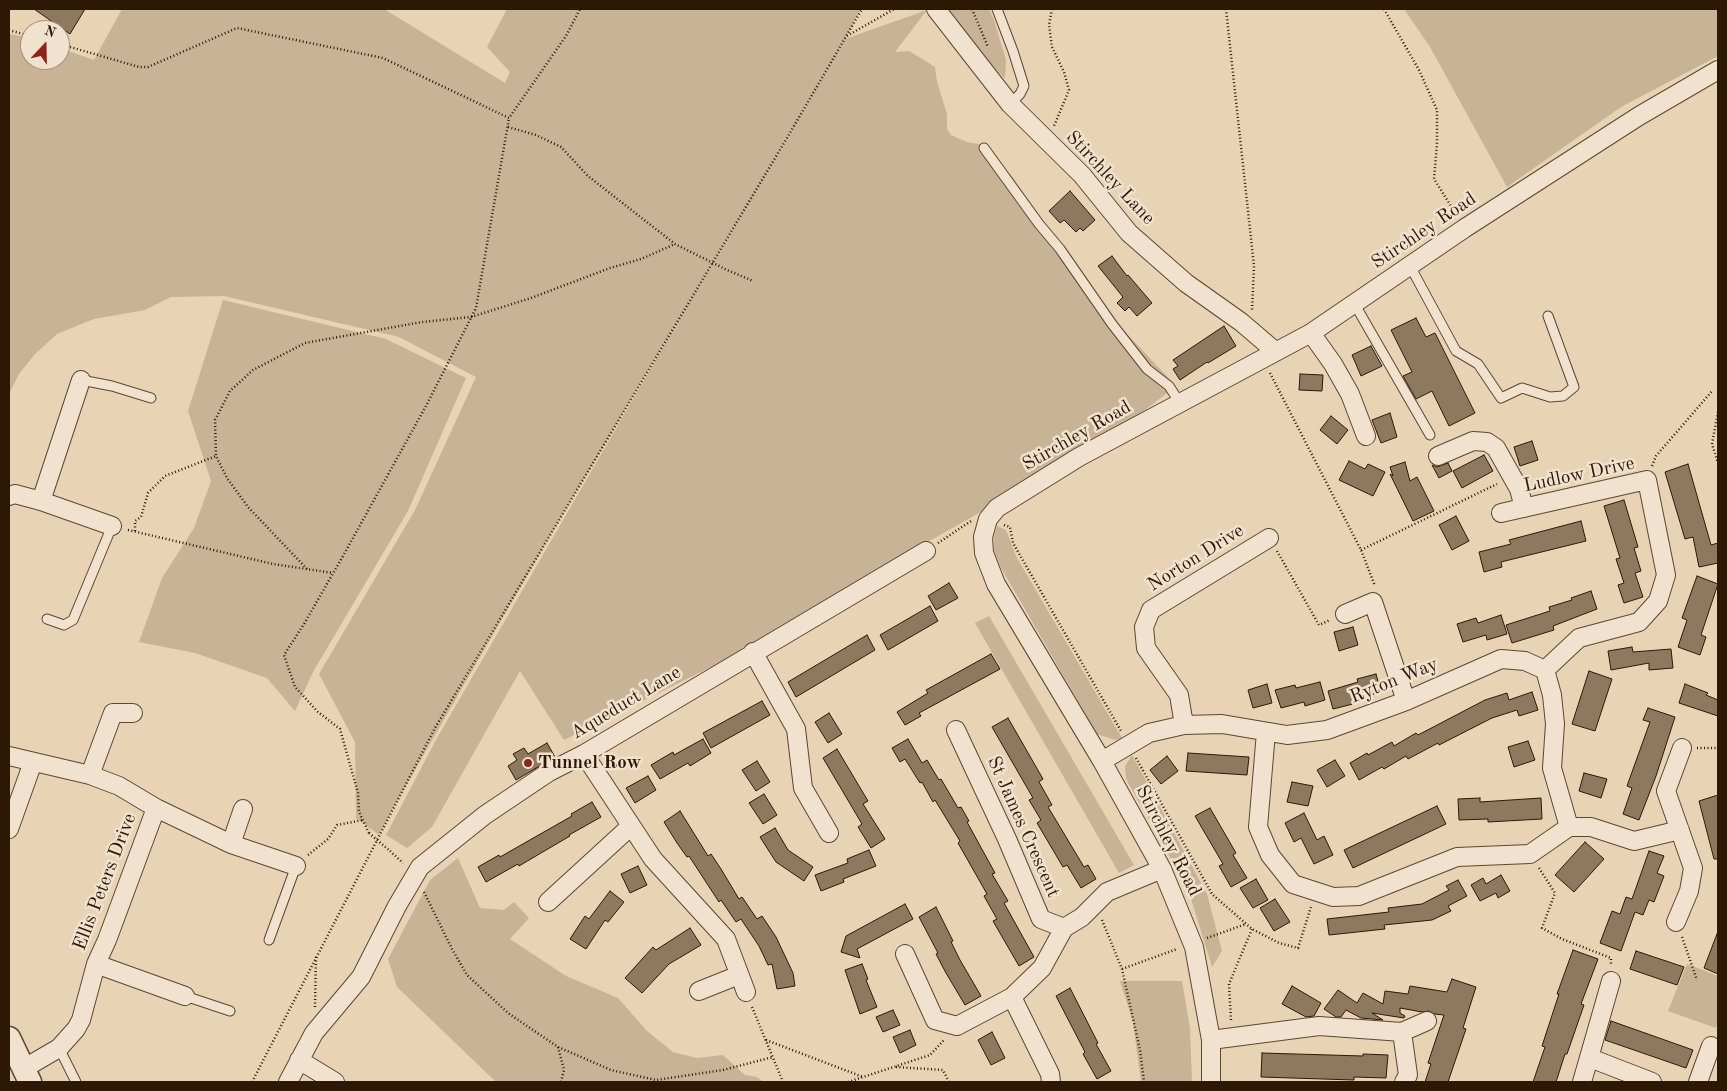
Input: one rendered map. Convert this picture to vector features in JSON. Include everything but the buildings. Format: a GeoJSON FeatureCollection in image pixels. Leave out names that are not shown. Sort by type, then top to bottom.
{"type":"FeatureCollection","features":[{"type":"Feature","properties":{"kind":"street","name":"Stirchley Lane"},"geometry":{"type":"LineString","coordinates":[[936,9],[1010,104],[1082,175],[1129,233],[1186,283],[1241,322],[1269,355]]}},
{"type":"Feature","properties":{"kind":"street","name":"Stirchley Road"},"geometry":{"type":"LineString","coordinates":[[1211,1082],[1211,1040],[1194,947],[1162,869],[1102,761],[996,584],[984,553],[983,536],[988,519],[997,508],[1079,457],[1310,332],[1465,228],[1639,116],[1718,70]]}},
{"type":"Feature","properties":{"kind":"street"},"geometry":{"type":"LineString","coordinates":[[1310,332],[1333,364],[1350,394],[1366,436]]}},
{"type":"Feature","properties":{"kind":"street"},"geometry":{"type":"LineString","coordinates":[[41,501],[81,380]]}},
{"type":"Feature","properties":{"kind":"street"},"geometry":{"type":"LineString","coordinates":[[1438,456],[1473,440],[1487,442],[1496,448],[1519,488],[1524,508]]}},
{"type":"Feature","properties":{"kind":"street","name":"Ludlow Drive"},"geometry":{"type":"LineString","coordinates":[[1502,513],[1647,480],[1666,575],[1658,601],[1639,622],[1579,638],[1545,670]]}},
{"type":"Feature","properties":{"kind":"street"},"geometry":{"type":"LineString","coordinates":[[9,496],[15,494],[41,501],[112,526]]}},
{"type":"Feature","properties":{"kind":"street","name":"Norton Drive"},"geometry":{"type":"LineString","coordinates":[[1184,724],[1179,695],[1146,648],[1144,627],[1151,610],[1270,538]]}},
{"type":"Feature","properties":{"kind":"street","name":"Aqueduct Lane"},"geometry":{"type":"LineString","coordinates":[[288,1082],[314,1033],[361,977],[397,906],[420,867],[485,815],[549,772],[584,754],[926,551]]}},
{"type":"Feature","properties":{"kind":"street"},"geometry":{"type":"LineString","coordinates":[[1345,614],[1373,602],[1406,702]]}},
{"type":"Feature","properties":{"kind":"street"},"geometry":{"type":"LineString","coordinates":[[753,652],[796,729],[803,788],[829,833]]}},
{"type":"Feature","properties":{"kind":"street","name":"Ryton Way"},"geometry":{"type":"LineString","coordinates":[[1102,761],[1149,733],[1184,724],[1222,724],[1287,735],[1326,730],[1406,702],[1501,659],[1525,661],[1545,670]]}},
{"type":"Feature","properties":{"kind":"street"},"geometry":{"type":"LineString","coordinates":[[1545,670],[1552,695],[1555,724],[1552,768],[1569,827]]}},
{"type":"Feature","properties":{"kind":"street"},"geometry":{"type":"LineString","coordinates":[[90,775],[113,713],[133,713]]}},
{"type":"Feature","properties":{"kind":"street","name":"St James Crescent"},"geometry":{"type":"LineString","coordinates":[[956,730],[1008,839],[1041,919],[1064,928]]}},
{"type":"Feature","properties":{"kind":"street"},"geometry":{"type":"LineString","coordinates":[[1266,732],[1258,827],[1270,855],[1293,884],[1334,897],[1359,896],[1457,857],[1530,854],[1569,827],[1591,827],[1634,841],[1680,830]]}},
{"type":"Feature","properties":{"kind":"street"},"geometry":{"type":"LineString","coordinates":[[1676,922],[1688,891],[1693,868],[1666,791],[1682,748]]}},
{"type":"Feature","properties":{"kind":"street"},"geometry":{"type":"LineString","coordinates":[[584,754],[653,859],[726,939],[746,992]]}},
{"type":"Feature","properties":{"kind":"street","name":"Ellis Peters Drive"},"geometry":{"type":"LineString","coordinates":[[9,756],[90,775],[119,786],[156,808],[107,940],[96,964],[81,1020],[76,1029],[58,1048],[27,1075]]}},
{"type":"Feature","properties":{"kind":"street"},"geometry":{"type":"LineString","coordinates":[[9,829],[33,762]]}},
{"type":"Feature","properties":{"kind":"street"},"geometry":{"type":"LineString","coordinates":[[156,808],[232,844],[296,866]]}},
{"type":"Feature","properties":{"kind":"street"},"geometry":{"type":"LineString","coordinates":[[232,844],[242,809]]}},
{"type":"Feature","properties":{"kind":"street"},"geometry":{"type":"LineString","coordinates":[[548,902],[632,826]]}},
{"type":"Feature","properties":{"kind":"street"},"geometry":{"type":"LineString","coordinates":[[905,954],[934,1020],[957,1026],[1012,997],[1042,968],[1064,928],[1082,916],[1107,892],[1162,869]]}},
{"type":"Feature","properties":{"kind":"street"},"geometry":{"type":"LineString","coordinates":[[96,964],[185,996]]}},
{"type":"Feature","properties":{"kind":"street"},"geometry":{"type":"LineString","coordinates":[[699,991],[739,975]]}},
{"type":"Feature","properties":{"kind":"street"},"geometry":{"type":"LineString","coordinates":[[1582,1082],[1611,981]]}},
{"type":"Feature","properties":{"kind":"street"},"geometry":{"type":"LineString","coordinates":[[1012,997],[1050,1074],[1051,1082]]}},
{"type":"Feature","properties":{"kind":"street"},"geometry":{"type":"LineString","coordinates":[[1211,1040],[1319,1026],[1402,1032],[1427,1021]]}},
{"type":"Feature","properties":{"kind":"street"},"geometry":{"type":"LineString","coordinates":[[1402,1032],[1408,1075],[1404,1082]]}},
{"type":"Feature","properties":{"kind":"street"},"geometry":{"type":"LineString","coordinates":[[9,1038],[27,1075]]}},
{"type":"Feature","properties":{"kind":"street"},"geometry":{"type":"LineString","coordinates":[[1698,1082],[1711,1046]]}},
{"type":"Feature","properties":{"kind":"street"},"geometry":{"type":"LineString","coordinates":[[1590,1058],[1652,1082]]}},
{"type":"Feature","properties":{"kind":"street"},"geometry":{"type":"LineString","coordinates":[[299,1060],[335,1082]]}},
{"type":"Feature","properties":{"kind":"lane"},"geometry":{"type":"LineString","coordinates":[[997,9],[1024,86],[1020,94],[1010,104]]}},
{"type":"Feature","properties":{"kind":"lane"},"geometry":{"type":"LineString","coordinates":[[984,148],[1039,224],[1060,248],[1112,324],[1147,369],[1169,386],[1180,403]]}},
{"type":"Feature","properties":{"kind":"lane"},"geometry":{"type":"LineString","coordinates":[[1410,266],[1456,351],[1478,364],[1501,398],[1522,388],[1550,397],[1564,396],[1574,387],[1548,316]]}},
{"type":"Feature","properties":{"kind":"lane"},"geometry":{"type":"LineString","coordinates":[[1354,303],[1430,435]]}},
{"type":"Feature","properties":{"kind":"lane"},"geometry":{"type":"LineString","coordinates":[[81,380],[112,386],[151,398]]}},
{"type":"Feature","properties":{"kind":"lane"},"geometry":{"type":"LineString","coordinates":[[47,619],[64,625],[73,620],[112,526]]}},
{"type":"Feature","properties":{"kind":"lane"},"geometry":{"type":"LineString","coordinates":[[269,940],[296,866]]}},
{"type":"Feature","properties":{"kind":"lane"},"geometry":{"type":"LineString","coordinates":[[185,996],[230,1011]]}},
{"type":"Feature","properties":{"kind":"lane"},"geometry":{"type":"LineString","coordinates":[[58,1048],[76,1082]]}},
{"type":"Feature","properties":{"kind":"path"},"geometry":{"type":"LineString","coordinates":[[390,851],[369,833],[362,820],[359,812],[358,794],[340,729],[318,712],[295,686],[284,655],[304,624],[426,406],[476,308],[509,118],[566,36],[580,9]]}},
{"type":"Feature","properties":{"kind":"path"},"geometry":{"type":"LineString","coordinates":[[252,1082],[435,728],[862,9]]}},
{"type":"Feature","properties":{"kind":"path"},"geometry":{"type":"LineString","coordinates":[[846,37],[894,9]]}},
{"type":"Feature","properties":{"kind":"path"},"geometry":{"type":"LineString","coordinates":[[972,9],[989,50]]}},
{"type":"Feature","properties":{"kind":"path"},"geometry":{"type":"LineString","coordinates":[[1052,9],[1049,25],[1052,46],[1064,72],[1068,90],[1054,126]]}},
{"type":"Feature","properties":{"kind":"path"},"geometry":{"type":"LineString","coordinates":[[1226,9],[1254,266],[1251,320]]}},
{"type":"Feature","properties":{"kind":"path"},"geometry":{"type":"LineString","coordinates":[[1384,9],[1419,70],[1436,110],[1437,144],[1434,180],[1465,228]]}},
{"type":"Feature","properties":{"kind":"path"},"geometry":{"type":"LineString","coordinates":[[70,47],[148,67],[237,28],[383,58],[509,118]]}},
{"type":"Feature","properties":{"kind":"path"},"geometry":{"type":"LineString","coordinates":[[508,127],[536,135],[561,147],[588,176],[675,244],[753,282]]}},
{"type":"Feature","properties":{"kind":"path"},"geometry":{"type":"LineString","coordinates":[[307,569],[248,507],[227,478],[216,456],[216,420],[230,391],[253,370],[305,343],[422,322],[471,317],[531,298],[675,244]]}},
{"type":"Feature","properties":{"kind":"path"},"geometry":{"type":"LineString","coordinates":[[1269,355],[1361,550],[1375,587],[1373,602]]}},
{"type":"Feature","properties":{"kind":"path"},"geometry":{"type":"LineString","coordinates":[[1647,480],[1656,456],[1713,390]]}},
{"type":"Feature","properties":{"kind":"path"},"geometry":{"type":"LineString","coordinates":[[1718,412],[1712,444],[1718,463]]}},
{"type":"Feature","properties":{"kind":"path"},"geometry":{"type":"LineString","coordinates":[[135,531],[136,521],[141,517],[148,494],[165,476],[216,456]]}},
{"type":"Feature","properties":{"kind":"path"},"geometry":{"type":"LineString","coordinates":[[1361,550],[1512,476]]}},
{"type":"Feature","properties":{"kind":"path"},"geometry":{"type":"LineString","coordinates":[[926,551],[976,517]]}},
{"type":"Feature","properties":{"kind":"path"},"geometry":{"type":"LineString","coordinates":[[999,523],[1010,527],[1013,543],[1212,894],[1252,929],[1279,943],[1298,948],[1316,891]]}},
{"type":"Feature","properties":{"kind":"path"},"geometry":{"type":"LineString","coordinates":[[112,526],[272,564],[333,573]]}},
{"type":"Feature","properties":{"kind":"path"},"geometry":{"type":"LineString","coordinates":[[1270,538],[1319,625],[1345,614]]}},
{"type":"Feature","properties":{"kind":"path"},"geometry":{"type":"LineString","coordinates":[[1682,748],[1718,748]]}},
{"type":"Feature","properties":{"kind":"path"},"geometry":{"type":"LineString","coordinates":[[296,866],[328,839],[337,825],[362,820]]}},
{"type":"Feature","properties":{"kind":"path"},"geometry":{"type":"LineString","coordinates":[[1530,854],[1555,893],[1542,928],[1562,939],[1611,958],[1611,981]]}},
{"type":"Feature","properties":{"kind":"path"},"geometry":{"type":"LineString","coordinates":[[416,875],[452,949],[467,975],[508,1013],[558,1047],[610,1070],[656,1080],[723,1070],[773,1057]]}},
{"type":"Feature","properties":{"kind":"path"},"geometry":{"type":"LineString","coordinates":[[1096,903],[1122,969],[1140,1050],[1144,1082]]}},
{"type":"Feature","properties":{"kind":"path"},"geometry":{"type":"LineString","coordinates":[[1676,922],[1697,980]]}},
{"type":"Feature","properties":{"kind":"path"},"geometry":{"type":"LineString","coordinates":[[1204,939],[1246,924]]}},
{"type":"Feature","properties":{"kind":"path"},"geometry":{"type":"LineString","coordinates":[[1232,1037],[1229,984],[1252,929]]}},
{"type":"Feature","properties":{"kind":"path"},"geometry":{"type":"LineString","coordinates":[[1122,969],[1180,948]]}},
{"type":"Feature","properties":{"kind":"path"},"geometry":{"type":"LineString","coordinates":[[314,1033],[316,956]]}},
{"type":"Feature","properties":{"kind":"path"},"geometry":{"type":"LineString","coordinates":[[746,992],[783,1082]]}},
{"type":"Feature","properties":{"kind":"path"},"geometry":{"type":"LineString","coordinates":[[848,1082],[930,1055],[957,1026]]}},
{"type":"Feature","properties":{"kind":"path"},"geometry":{"type":"LineString","coordinates":[[766,1040],[864,1077]]}},
{"type":"Feature","properties":{"kind":"path"},"geometry":{"type":"LineString","coordinates":[[558,1047],[564,1070],[560,1082]]}},
{"type":"Feature","properties":{"kind":"path"},"geometry":{"type":"LineString","coordinates":[[894,1067],[942,1070],[948,1082]]}},
{"type":"Feature","properties":{"kind":"shaded area"},"geometry":{"type":"Polygon","coordinates":[[[122,9],[384,9],[505,83],[510,72],[487,47],[507,9],[861,9],[845,39],[927,10],[895,52],[909,51],[935,67],[937,82],[947,114],[947,129],[951,135],[967,142],[984,145],[993,155],[1014,179],[1054,236],[1080,268],[1108,310],[1128,335],[1176,386],[1135,418],[1051,472],[926,543],[753,646],[564,740],[520,671],[432,827],[407,848],[386,835],[437,738],[699,285],[550,536],[379,835],[356,818],[355,742],[319,674],[415,510],[476,377],[399,337],[224,296],[171,297],[145,310],[94,319],[57,334],[35,354],[19,374],[9,394],[9,34],[20,36],[20,70],[70,70],[70,52],[94,60],[122,9]]]}},
{"type":"Feature","properties":{"kind":"shaded area"},"geometry":{"type":"Polygon","coordinates":[[[949,9],[989,9],[1006,60],[1005,79],[980,53],[949,9]]]}},
{"type":"Feature","properties":{"kind":"shaded area"},"geometry":{"type":"Polygon","coordinates":[[[1404,9],[1718,9],[1718,56],[1621,107],[1507,187],[1430,47],[1404,9]]]}},
{"type":"Feature","properties":{"kind":"shaded area"},"geometry":{"type":"Polygon","coordinates":[[[223,300],[386,339],[466,378],[408,511],[313,672],[295,711],[267,678],[195,653],[139,642],[162,578],[194,528],[211,481],[188,411],[223,300]]]}},
{"type":"Feature","properties":{"kind":"shaded area"},"geometry":{"type":"Polygon","coordinates":[[[997,526],[1006,530],[1016,556],[1122,738],[1115,740],[1097,734],[1000,566],[994,551],[994,536],[997,526]]]}},
{"type":"Feature","properties":{"kind":"shaded area"},"geometry":{"type":"Polygon","coordinates":[[[989,616],[1134,865],[1119,873],[975,623],[989,616]]]}},
{"type":"Feature","properties":{"kind":"shaded area"},"geometry":{"type":"Polygon","coordinates":[[[1132,755],[1207,894],[1222,951],[1212,967],[1188,889],[1126,779],[1125,766],[1132,755]]]}},
{"type":"Feature","properties":{"kind":"shaded area"},"geometry":{"type":"Polygon","coordinates":[[[458,858],[480,908],[504,910],[514,902],[529,918],[510,939],[566,976],[618,998],[647,1031],[673,1052],[697,1058],[723,1055],[745,1075],[757,1077],[764,1082],[496,1082],[397,987],[388,959],[430,880],[458,858]]]}},
{"type":"Feature","properties":{"kind":"shaded area"},"geometry":{"type":"Polygon","coordinates":[[[1687,964],[1718,976],[1718,1021],[1716,1028],[1668,1011],[1687,964]]]}},
{"type":"Feature","properties":{"kind":"shaded area"},"geometry":{"type":"Polygon","coordinates":[[[1120,981],[1182,981],[1190,1028],[1192,1082],[1141,1082],[1133,1022],[1120,981]]]}},
{"type":"Feature","properties":{"kind":"place","name":"Tunnel Row"},"geometry":{"type":"Point","coordinates":[528,763]}}]}
